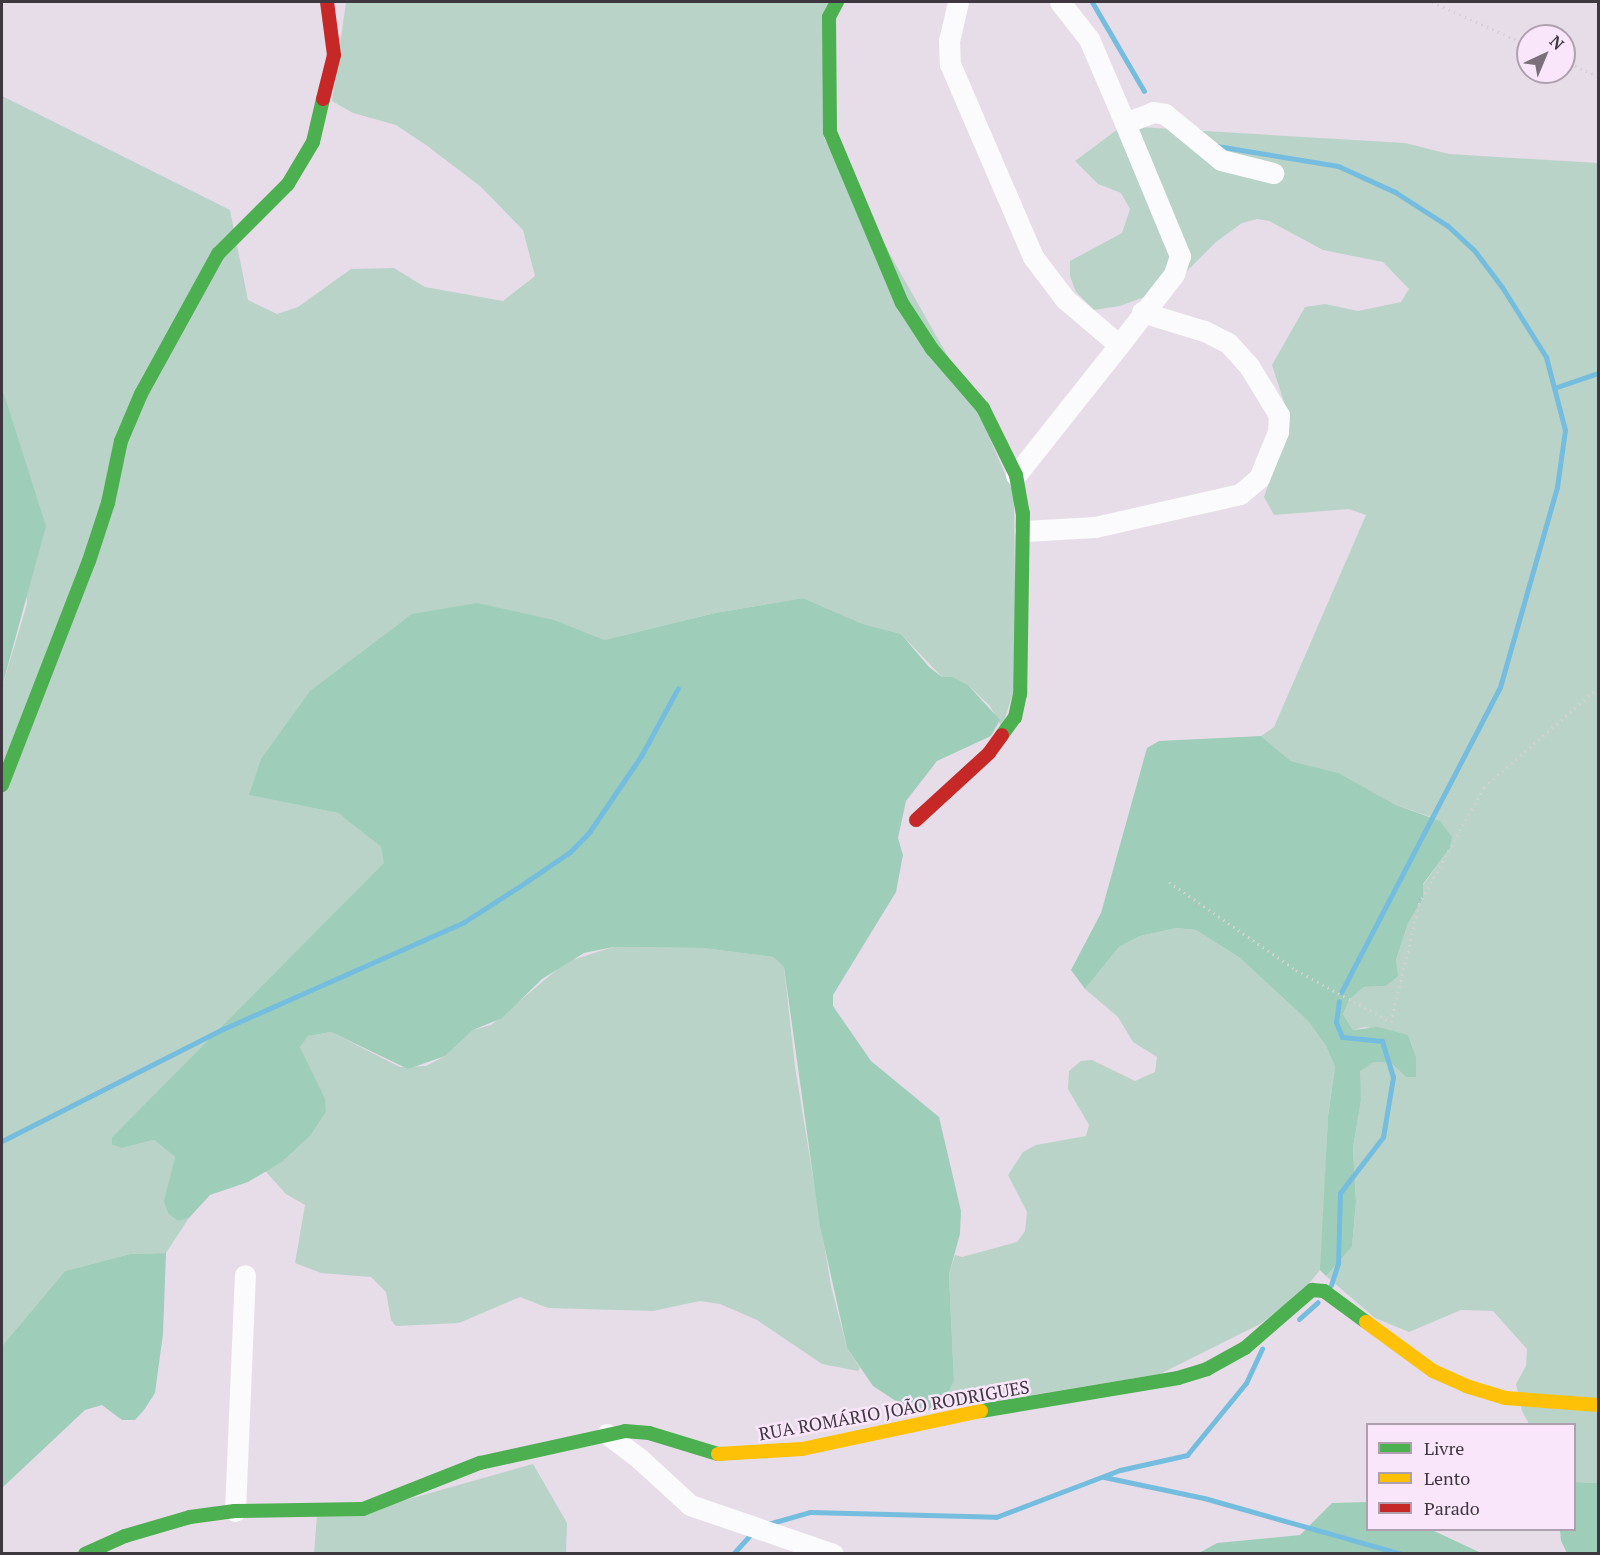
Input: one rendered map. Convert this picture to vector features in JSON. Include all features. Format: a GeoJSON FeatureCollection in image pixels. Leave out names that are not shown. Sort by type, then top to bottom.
{"type":"FeatureCollection","features":[{"type":"Feature","properties":{"kind":"street"},"geometry":{"type":"LineString","coordinates":[[2,785],[89,561],[108,503],[121,441],[141,394],[218,254],[288,184],[313,142],[334,55],[327,2]]}},
{"type":"Feature","properties":{"kind":"street"},"geometry":{"type":"LineString","coordinates":[[837,2],[829,17],[830,132],[902,303],[932,349],[983,408],[1016,475],[1025,531],[1020,694],[1015,717],[989,753],[916,820]]}},
{"type":"Feature","properties":{"kind":"street"},"geometry":{"type":"LineString","coordinates":[[958,2],[949,40],[950,64],[1033,257],[1065,299],[1119,345]]}},
{"type":"Feature","properties":{"kind":"street"},"geometry":{"type":"LineString","coordinates":[[1016,475],[1174,274],[1180,256],[1089,39],[1060,2]]}},
{"type":"Feature","properties":{"kind":"street"},"geometry":{"type":"LineString","coordinates":[[1125,123],[1153,112],[1165,114],[1221,160],[1274,173]]}},
{"type":"Feature","properties":{"kind":"street"},"geometry":{"type":"LineString","coordinates":[[1025,531],[1095,527],[1240,494],[1259,477],[1278,432],[1279,415],[1249,366],[1228,343],[1204,331],[1142,312]]}},
{"type":"Feature","properties":{"kind":"street"},"geometry":{"type":"LineString","coordinates":[[235,1511],[245,1275]]}},
{"type":"Feature","properties":{"kind":"street","name":"RUA ROMÁRIO JOÃO RODRIGUES"},"geometry":{"type":"LineString","coordinates":[[84,1554],[157,1526],[235,1511],[363,1509],[480,1462],[607,1434],[637,1431],[721,1455],[791,1450],[993,1409],[1178,1378],[1207,1369],[1245,1348],[1305,1293],[1318,1290],[1433,1371],[1466,1386],[1505,1398],[1599,1405]]}},
{"type":"Feature","properties":{"kind":"street"},"geometry":{"type":"LineString","coordinates":[[607,1434],[640,1459],[690,1505],[833,1554]]}},
{"type":"Feature","properties":{"kind":"path"},"geometry":{"type":"LineString","coordinates":[[1432,2],[1516,40]]}},
{"type":"Feature","properties":{"kind":"path"},"geometry":{"type":"LineString","coordinates":[[1576,66],[1599,76]]}},
{"type":"Feature","properties":{"kind":"path"},"geometry":{"type":"LineString","coordinates":[[1169,882],[1296,970],[1391,1022],[1419,904],[1484,787],[1599,688]]}},
{"type":"Feature","properties":{"kind":"green space"},"geometry":{"type":"Polygon","coordinates":[[[346,2],[830,2],[824,138],[976,406],[1014,495],[1016,683],[1002,728],[990,706],[968,685],[953,677],[942,677],[901,634],[863,624],[803,598],[715,613],[604,640],[250,795],[338,813],[381,847],[385,863],[112,1137],[112,1145],[122,1148],[154,1140],[175,1157],[171,1185],[178,1221],[189,1218],[166,1253],[130,1254],[65,1271],[2,1346],[2,687],[27,604],[16,443],[2,388],[2,96],[230,210],[248,300],[277,314],[298,307],[351,269],[394,268],[425,287],[503,301],[535,276],[523,230],[480,186],[426,145],[396,125],[353,113],[332,101],[346,2]]]}},
{"type":"Feature","properties":{"kind":"green space"},"geometry":{"type":"Polygon","coordinates":[[[1122,126],[1405,143],[1449,154],[1598,163],[1598,1483],[1576,1482],[1576,1423],[1528,1423],[1522,1411],[1516,1384],[1526,1366],[1527,1349],[1493,1311],[1461,1310],[1409,1332],[1375,1318],[1326,1276],[1352,1247],[1356,1202],[1353,1148],[1361,1101],[1359,1071],[1374,1062],[1391,1063],[1406,1077],[1416,1077],[1416,1057],[1408,1035],[1365,1027],[1353,1030],[1343,1014],[1350,999],[1364,987],[1386,986],[1397,976],[1396,960],[1408,923],[1423,899],[1423,885],[1450,848],[1431,817],[1396,805],[1339,773],[1291,761],[1261,736],[1274,727],[1366,515],[1349,509],[1274,515],[1264,497],[1290,421],[1272,365],[1305,307],[1325,304],[1358,311],[1401,302],[1409,289],[1383,262],[1323,250],[1269,221],[1257,219],[1242,223],[1216,242],[1171,287],[1120,306],[1094,310],[1076,292],[1070,276],[1070,261],[1122,233],[1130,209],[1121,193],[1098,184],[1075,161],[1122,126]]]}},
{"type":"Feature","properties":{"kind":"green space"},"geometry":{"type":"Polygon","coordinates":[[[2,388],[46,526],[2,687],[2,388]]]}},
{"type":"Feature","properties":{"kind":"green space"},"geometry":{"type":"Polygon","coordinates":[[[803,598],[863,624],[901,634],[929,667],[942,677],[953,677],[968,685],[1000,720],[991,736],[937,761],[906,801],[898,838],[903,855],[896,892],[833,995],[833,1006],[871,1061],[939,1117],[961,1211],[960,1234],[949,1274],[954,1381],[946,1398],[929,1410],[911,1411],[873,1386],[847,1348],[820,1226],[784,967],[773,957],[703,948],[613,947],[584,953],[542,979],[502,1018],[473,1030],[445,1056],[408,1069],[331,1032],[308,1036],[300,1047],[325,1099],[326,1112],[311,1135],[282,1162],[248,1182],[210,1195],[189,1218],[178,1221],[168,1213],[164,1201],[175,1157],[154,1140],[122,1148],[112,1145],[112,1137],[384,863],[381,847],[338,813],[249,795],[261,759],[310,691],[412,614],[477,603],[554,620],[604,640],[715,613],[803,598]]]}},
{"type":"Feature","properties":{"kind":"green space"},"geometry":{"type":"Polygon","coordinates":[[[1261,736],[1291,761],[1339,773],[1396,805],[1440,821],[1452,837],[1450,848],[1423,884],[1423,899],[1408,923],[1396,960],[1398,976],[1386,986],[1364,987],[1350,999],[1343,1014],[1353,1030],[1378,1027],[1408,1035],[1416,1057],[1416,1077],[1406,1077],[1391,1063],[1374,1062],[1360,1071],[1361,1101],[1353,1148],[1356,1202],[1352,1247],[1326,1276],[1320,1270],[1328,1116],[1335,1067],[1326,1046],[1309,1022],[1240,958],[1196,930],[1176,928],[1140,936],[1119,947],[1085,989],[1071,970],[1101,913],[1147,748],[1159,741],[1261,736]]]}},
{"type":"Feature","properties":{"kind":"green space"},"geometry":{"type":"Polygon","coordinates":[[[1176,928],[1196,930],[1240,958],[1309,1022],[1326,1046],[1335,1067],[1328,1116],[1321,1269],[1301,1293],[1260,1324],[1160,1374],[964,1406],[946,1398],[954,1381],[949,1274],[955,1255],[962,1257],[1017,1242],[1025,1231],[1027,1212],[1008,1175],[1023,1152],[1036,1145],[1086,1136],[1089,1125],[1068,1089],[1069,1071],[1081,1061],[1092,1060],[1135,1081],[1155,1072],[1157,1057],[1133,1042],[1118,1017],[1085,989],[1119,947],[1140,936],[1176,928]]]}},
{"type":"Feature","properties":{"kind":"green space"},"geometry":{"type":"Polygon","coordinates":[[[613,947],[703,948],[773,957],[784,967],[795,1067],[831,1286],[847,1348],[860,1368],[858,1371],[822,1364],[757,1320],[720,1304],[700,1301],[653,1311],[548,1308],[520,1297],[459,1323],[396,1326],[391,1320],[386,1292],[371,1277],[321,1273],[295,1263],[305,1205],[286,1194],[265,1171],[282,1162],[311,1135],[326,1112],[300,1046],[308,1036],[331,1032],[400,1067],[426,1066],[445,1056],[473,1030],[491,1025],[566,962],[613,947]]]}},
{"type":"Feature","properties":{"kind":"green space"},"geometry":{"type":"Polygon","coordinates":[[[166,1253],[163,1334],[155,1393],[144,1410],[135,1420],[122,1420],[102,1405],[85,1410],[2,1488],[2,1346],[65,1271],[130,1254],[166,1253]]]}},
{"type":"Feature","properties":{"kind":"green space"},"geometry":{"type":"Polygon","coordinates":[[[533,1464],[567,1523],[566,1553],[314,1554],[317,1515],[373,1509],[533,1464]]]}},
{"type":"Feature","properties":{"kind":"green space"},"geometry":{"type":"Polygon","coordinates":[[[1576,1482],[1598,1483],[1598,1553],[1567,1553],[1561,1541],[1560,1531],[1576,1531],[1576,1482]]]}},
{"type":"Feature","properties":{"kind":"green space"},"geometry":{"type":"Polygon","coordinates":[[[1366,1502],[1366,1531],[1434,1531],[1481,1553],[1199,1553],[1217,1543],[1300,1535],[1332,1503],[1366,1502]]]}},
{"type":"Feature","properties":{"kind":"waterway"},"geometry":{"type":"LineString","coordinates":[[1092,2],[1144,91]]}},
{"type":"Feature","properties":{"kind":"waterway"},"geometry":{"type":"LineString","coordinates":[[1217,146],[1338,166],[1395,192],[1448,226],[1474,250],[1502,287],[1546,357],[1565,430],[1557,487],[1500,687],[1341,992]]}},
{"type":"Feature","properties":{"kind":"waterway"},"geometry":{"type":"LineString","coordinates":[[1554,388],[1598,373]]}},
{"type":"Feature","properties":{"kind":"waterway"},"geometry":{"type":"LineString","coordinates":[[2,1141],[223,1029],[464,922],[517,888],[570,852],[590,831],[641,756],[678,688]]}},
{"type":"Feature","properties":{"kind":"waterway"},"geometry":{"type":"LineString","coordinates":[[1331,1285],[1338,1263],[1340,1193],[1383,1137],[1393,1077],[1382,1041],[1342,1037],[1336,1022],[1339,1001]]}},
{"type":"Feature","properties":{"kind":"waterway"},"geometry":{"type":"LineString","coordinates":[[1299,1319],[1318,1302]]}},
{"type":"Feature","properties":{"kind":"waterway"},"geometry":{"type":"LineString","coordinates":[[768,1524],[810,1512],[996,1517],[1120,1470],[1187,1455],[1246,1383],[1262,1348]]}},
{"type":"Feature","properties":{"kind":"waterway"},"geometry":{"type":"LineString","coordinates":[[1104,1477],[1204,1498],[1402,1554]]}},
{"type":"Feature","properties":{"kind":"waterway"},"geometry":{"type":"LineString","coordinates":[[733,1554],[753,1532]]}},
{"type":"Feature","properties":{"kind":"traffic: fast"},"geometry":{"type":"LineString","coordinates":[[837,2],[829,17],[830,132],[902,303],[932,349],[983,408],[1016,475],[1023,513],[1020,694],[1015,717],[1002,735]]}},
{"type":"Feature","properties":{"kind":"traffic: fast"},"geometry":{"type":"LineString","coordinates":[[2,785],[89,561],[108,503],[121,441],[141,394],[218,254],[288,184],[313,142],[323,99]]}},
{"type":"Feature","properties":{"kind":"traffic: fast"},"geometry":{"type":"LineString","coordinates":[[981,1411],[1178,1378],[1207,1369],[1245,1348],[1312,1290],[1324,1291],[1366,1322]]}},
{"type":"Feature","properties":{"kind":"traffic: fast"},"geometry":{"type":"LineString","coordinates":[[85,1554],[125,1536],[190,1517],[235,1511],[363,1509],[480,1463],[625,1431],[649,1433],[718,1454]]}},
{"type":"Feature","properties":{"kind":"traffic: slow"},"geometry":{"type":"LineString","coordinates":[[1366,1322],[1433,1371],[1466,1386],[1505,1398],[1598,1405]]}},
{"type":"Feature","properties":{"kind":"traffic: slow"},"geometry":{"type":"LineString","coordinates":[[718,1454],[802,1449],[981,1411]]}},
{"type":"Feature","properties":{"kind":"traffic: jam"},"geometry":{"type":"LineString","coordinates":[[323,99],[334,55],[327,2]]}},
{"type":"Feature","properties":{"kind":"traffic: jam"},"geometry":{"type":"LineString","coordinates":[[916,820],[989,753],[1002,735]]}}]}
